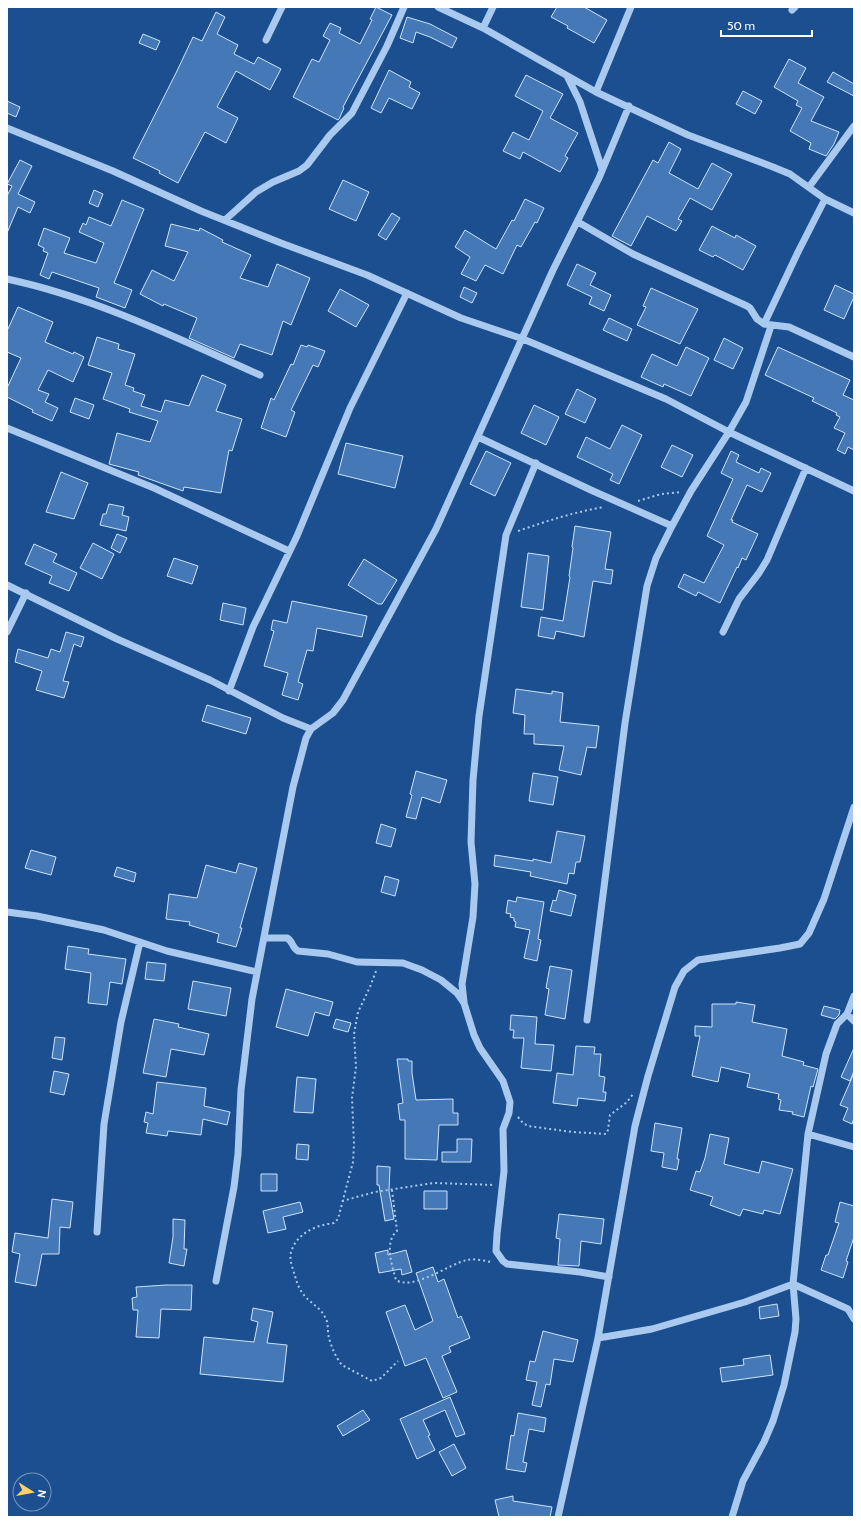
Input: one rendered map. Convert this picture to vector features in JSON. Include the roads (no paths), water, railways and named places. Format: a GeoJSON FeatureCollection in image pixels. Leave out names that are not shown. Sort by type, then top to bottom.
{"type":"FeatureCollection","features":[{"type":"Feature","properties":{"kind":"street"},"geometry":{"type":"LineString","coordinates":[[266,40],[282,7]]}},
{"type":"Feature","properties":{"kind":"street"},"geometry":{"type":"LineString","coordinates":[[225,220],[256,192],[273,182],[299,171],[307,165],[330,135],[352,113],[387,46],[404,7]]}},
{"type":"Feature","properties":{"kind":"street"},"geometry":{"type":"LineString","coordinates":[[438,7],[483,28],[596,92],[629,106],[688,135],[790,174],[825,199],[854,213]]}},
{"type":"Feature","properties":{"kind":"street"},"geometry":{"type":"LineString","coordinates":[[483,28],[493,7]]}},
{"type":"Feature","properties":{"kind":"street"},"geometry":{"type":"LineString","coordinates":[[596,92],[631,7]]}},
{"type":"Feature","properties":{"kind":"street"},"geometry":{"type":"LineString","coordinates":[[567,76],[580,102],[602,169]]}},
{"type":"Feature","properties":{"kind":"street"},"geometry":{"type":"LineString","coordinates":[[216,1281],[234,1187],[238,1154],[241,1090],[252,1000],[294,787],[304,745],[312,729],[333,712],[343,700],[436,529],[553,270],[578,222],[629,106]]}},
{"type":"Feature","properties":{"kind":"street"},"geometry":{"type":"LineString","coordinates":[[809,187],[854,126]]}},
{"type":"Feature","properties":{"kind":"street"},"geometry":{"type":"LineString","coordinates":[[7,128],[113,171],[225,220],[367,275],[461,318],[523,339],[666,399],[729,432],[854,491]]}},
{"type":"Feature","properties":{"kind":"street"},"geometry":{"type":"LineString","coordinates":[[764,324],[825,199]]}},
{"type":"Feature","properties":{"kind":"street"},"geometry":{"type":"LineString","coordinates":[[578,222],[633,254],[747,306],[764,324],[789,327],[854,357]]}},
{"type":"Feature","properties":{"kind":"street"},"geometry":{"type":"LineString","coordinates":[[7,279],[63,294],[140,321],[260,375]]}},
{"type":"Feature","properties":{"kind":"street"},"geometry":{"type":"LineString","coordinates":[[229,691],[252,627],[290,551],[350,408],[407,293]]}},
{"type":"Feature","properties":{"kind":"street"},"geometry":{"type":"LineString","coordinates":[[587,1020],[625,723],[647,586],[656,558],[672,526],[691,491],[729,432],[746,402],[771,326]]}},
{"type":"Feature","properties":{"kind":"street"},"geometry":{"type":"LineString","coordinates":[[7,428],[154,488],[290,551]]}},
{"type":"Feature","properties":{"kind":"street"},"geometry":{"type":"LineString","coordinates":[[478,437],[672,526]]}},
{"type":"Feature","properties":{"kind":"street"},"geometry":{"type":"LineString","coordinates":[[536,463],[506,535],[479,716],[473,780],[472,842],[475,884],[473,917],[462,984],[464,1003],[474,1035],[480,1048],[503,1081],[510,1102],[509,1113],[503,1129],[504,1171],[496,1234],[496,1251],[503,1261],[513,1264],[580,1272],[609,1278]]}},
{"type":"Feature","properties":{"kind":"street"},"geometry":{"type":"LineString","coordinates":[[723,632],[739,599],[767,560],[806,468]]}},
{"type":"Feature","properties":{"kind":"street"},"geometry":{"type":"LineString","coordinates":[[7,584],[117,639],[210,680],[282,718],[312,729]]}},
{"type":"Feature","properties":{"kind":"street"},"geometry":{"type":"LineString","coordinates":[[7,632],[26,593]]}},
{"type":"Feature","properties":{"kind":"street"},"geometry":{"type":"LineString","coordinates":[[558,1517],[598,1338],[635,1126],[648,1076],[675,987],[684,971],[698,960],[800,944],[809,933],[824,899],[854,807]]}},
{"type":"Feature","properties":{"kind":"street"},"geometry":{"type":"LineString","coordinates":[[7,912],[37,916],[96,929],[167,951],[257,972]]}},
{"type":"Feature","properties":{"kind":"street"},"geometry":{"type":"LineString","coordinates":[[264,938],[287,938],[290,940],[295,949],[302,952],[328,954],[357,962],[403,963],[422,970],[450,986],[464,1003]]}},
{"type":"Feature","properties":{"kind":"street"},"geometry":{"type":"LineString","coordinates":[[98,1232],[104,1124],[121,1022],[140,942]]}},
{"type":"Feature","properties":{"kind":"street"},"geometry":{"type":"LineString","coordinates":[[732,1517],[743,1481],[764,1442],[773,1421],[784,1385],[795,1332],[796,1319],[792,1284],[808,1134],[826,1054],[837,1024],[847,1014],[854,996]]}},
{"type":"Feature","properties":{"kind":"street"},"geometry":{"type":"LineString","coordinates":[[847,1014],[854,1021]]}},
{"type":"Feature","properties":{"kind":"street"},"geometry":{"type":"LineString","coordinates":[[808,1134],[854,1147]]}},
{"type":"Feature","properties":{"kind":"street"},"geometry":{"type":"LineString","coordinates":[[598,1338],[652,1329],[745,1302],[792,1284],[848,1309],[854,1319]]}}]}
